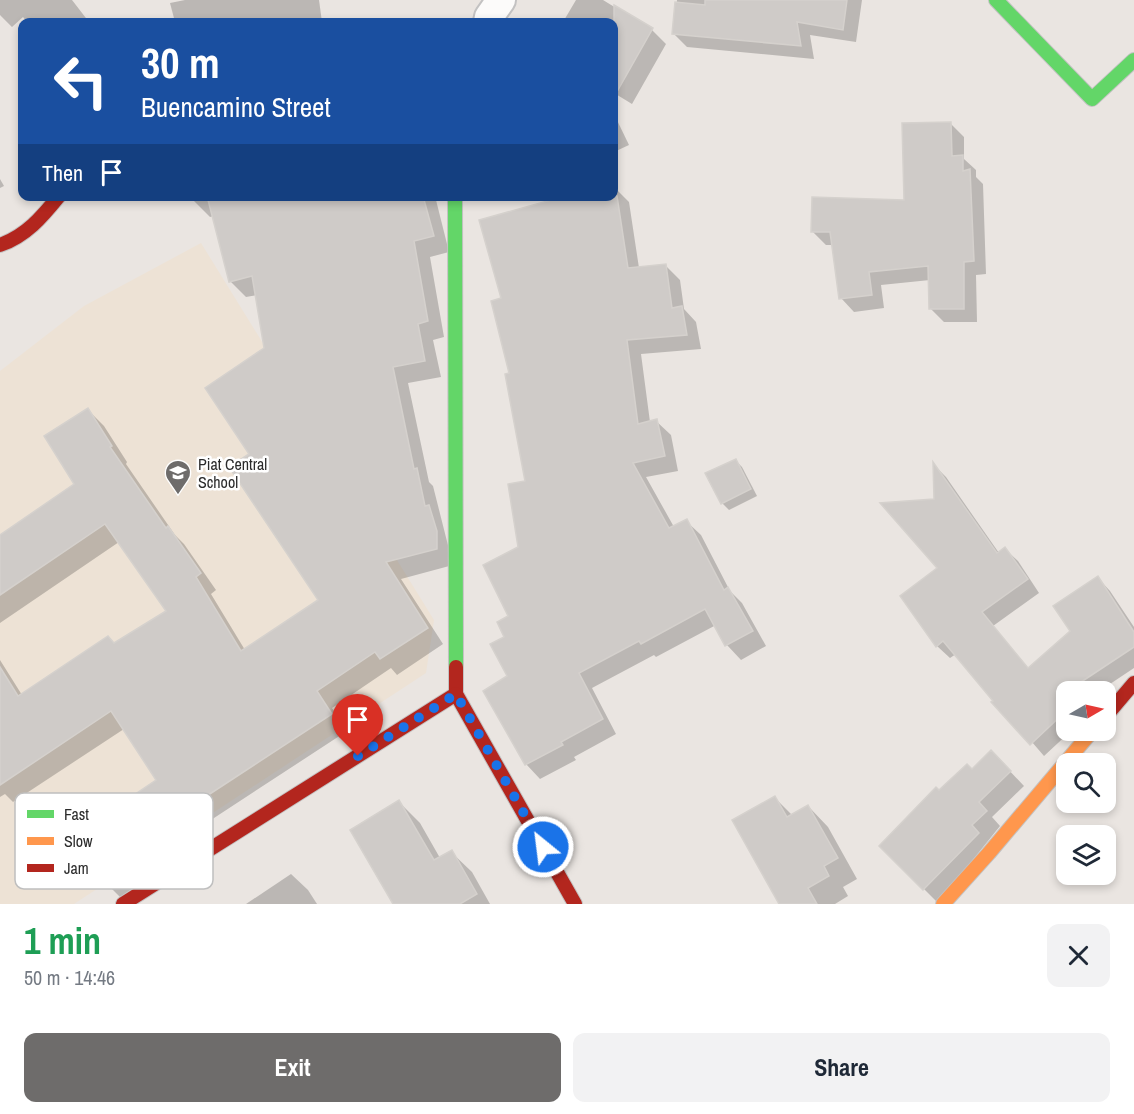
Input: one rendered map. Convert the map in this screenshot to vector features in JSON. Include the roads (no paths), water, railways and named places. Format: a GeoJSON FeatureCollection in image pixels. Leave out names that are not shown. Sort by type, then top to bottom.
{"type":"FeatureCollection","features":[{"type":"Feature","properties":{"kind":"street"},"geometry":{"type":"LineString","coordinates":[[489,18],[501,0]]}},
{"type":"Feature","properties":{"kind":"street"},"geometry":{"type":"LineString","coordinates":[[996,0],[1092,99],[1134,60]]}},
{"type":"Feature","properties":{"kind":"street"},"geometry":{"type":"LineString","coordinates":[[0,245],[10,243],[33,226],[55,201]]}},
{"type":"Feature","properties":{"kind":"street"},"geometry":{"type":"LineString","coordinates":[[455,201],[456,694],[575,904]]}},
{"type":"Feature","properties":{"kind":"street"},"geometry":{"type":"LineString","coordinates":[[1116,704],[1134,683]]}},
{"type":"Feature","properties":{"kind":"street"},"geometry":{"type":"LineString","coordinates":[[213,847],[456,694]]}},
{"type":"Feature","properties":{"kind":"street"},"geometry":{"type":"LineString","coordinates":[[943,904],[1084,741]]}},
{"type":"Feature","properties":{"kind":"street"},"geometry":{"type":"LineString","coordinates":[[123,904],[147,889]]}},
{"type":"Feature","properties":{"kind":"place","name":"Piat Central School"},"geometry":{"type":"Point","coordinates":[178,496]}}]}
